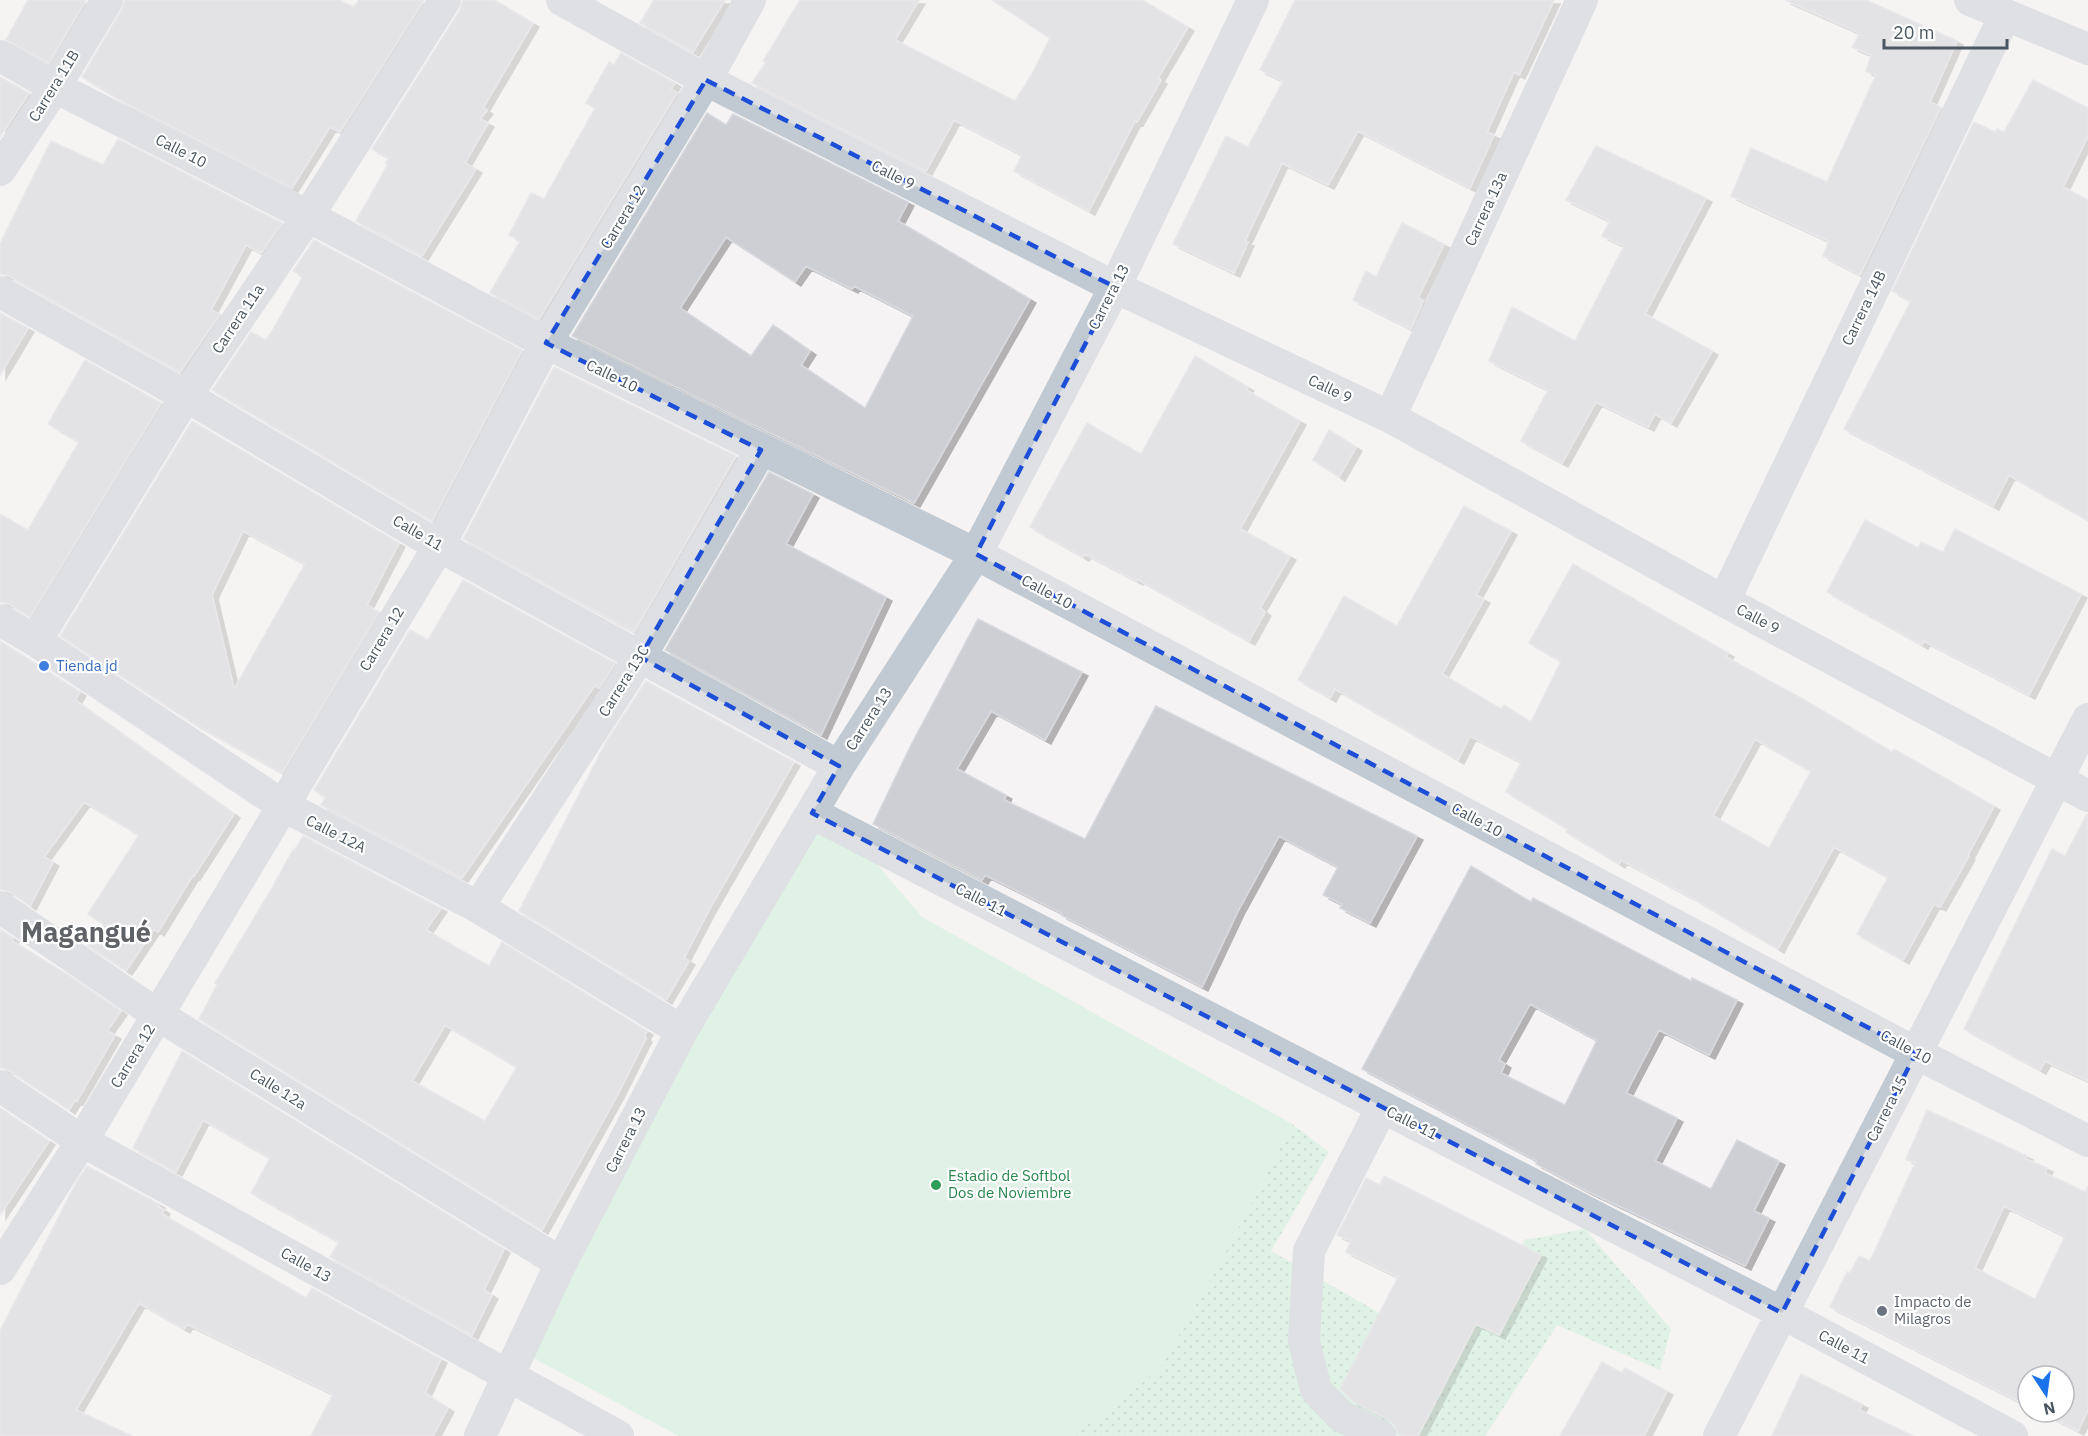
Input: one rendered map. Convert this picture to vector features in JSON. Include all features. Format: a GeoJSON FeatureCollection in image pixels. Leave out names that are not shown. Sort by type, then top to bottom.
{"type":"FeatureCollection","features":[{"type":"Feature","properties":{"kind":"street","name":"Carrera 11B"},"geometry":{"type":"LineString","coordinates":[[0,170],[55,87],[107,0]]}},
{"type":"Feature","properties":{"kind":"street","name":"Carrera 11a"},"geometry":{"type":"LineString","coordinates":[[36,641],[186,396],[308,216],[445,0]]}},
{"type":"Feature","properties":{"kind":"street","name":"Calle 9"},"geometry":{"type":"LineString","coordinates":[[562,0],[706,80],[1115,287],[1390,417],[1724,601],[2088,796]]}},
{"type":"Feature","properties":{"kind":"street","name":"Carrera 12"},"geometry":{"type":"LineString","coordinates":[[0,1269],[82,1142],[439,546],[546,343],[706,80],[750,0]]}},
{"type":"Feature","properties":{"kind":"street","name":"Carrera 13a"},"geometry":{"type":"LineString","coordinates":[[1390,417],[1582,0]]}},
{"type":"Feature","properties":{"kind":"street"},"geometry":{"type":"LineString","coordinates":[[1970,0],[2088,50]]}},
{"type":"Feature","properties":{"kind":"street","name":"Carrera 13"},"geometry":{"type":"LineString","coordinates":[[480,1436],[561,1263],[682,1031],[839,766],[976,554],[1115,287],[1247,2]]}},
{"type":"Feature","properties":{"kind":"street","name":"Carrera 14B"},"geometry":{"type":"LineString","coordinates":[[1724,601],[2005,15]]}},
{"type":"Feature","properties":{"kind":"street","name":"Calle 10"},"geometry":{"type":"LineString","coordinates":[[0,56],[55,87],[308,216],[546,343],[976,554],[1916,1053],[2088,1141]]}},
{"type":"Feature","properties":{"kind":"street","name":"Calle 11"},"geometry":{"type":"LineString","coordinates":[[0,292],[186,396],[439,546],[839,766]]}},
{"type":"Feature","properties":{"kind":"street","name":"Carrera 13C"},"geometry":{"type":"LineString","coordinates":[[478,907],[640,657],[761,450]]}},
{"type":"Feature","properties":{"kind":"street","name":"Calle 12A"},"geometry":{"type":"LineString","coordinates":[[0,620],[36,641],[282,805],[478,907],[682,1031]]}},
{"type":"Feature","properties":{"kind":"street","name":"Carrera 15"},"geometry":{"type":"LineString","coordinates":[[1719,1436],[2088,719]]}},
{"type":"Feature","properties":{"kind":"street","name":"Calle 11"},"geometry":{"type":"LineString","coordinates":[[812,813],[1782,1314],[2012,1436]]}},
{"type":"Feature","properties":{"kind":"street","name":"Calle 12a"},"geometry":{"type":"LineString","coordinates":[[0,907],[158,1015],[561,1263]]}},
{"type":"Feature","properties":{"kind":"street","name":"Calle 13"},"geometry":{"type":"LineString","coordinates":[[0,1086],[82,1142],[618,1436]]}},
{"type":"Feature","properties":{"kind":"street"},"geometry":{"type":"LineString","coordinates":[[1380,1436],[1341,1416],[1316,1390],[1304,1341],[1309,1251],[1382,1107]]}},
{"type":"Feature","properties":{"kind":"highlighted area"},"geometry":{"type":"Polygon","coordinates":[[[706,80],[1115,287],[976,554],[1916,1053],[1782,1313],[812,813],[839,766],[640,657],[761,450],[546,343],[706,80]]]}},
{"type":"Feature","properties":{"kind":"green space","name":"Estadio de Softbol Dos de Noviembre"},"geometry":{"type":"Polygon","coordinates":[[[815,829],[875,862],[922,917],[1292,1124],[1229,1246],[1160,1368],[1100,1418],[1064,1436],[679,1436],[524,1353],[689,1036],[815,829]]]}},
{"type":"Feature","properties":{"kind":"green space"},"geometry":{"type":"Polygon","coordinates":[[[1292,1124],[1329,1152],[1271,1251],[1453,1355],[1525,1240],[1585,1229],[1671,1329],[1660,1370],[1557,1325],[1485,1436],[1064,1436],[1100,1418],[1160,1368],[1229,1246],[1292,1124]]]}},
{"type":"Feature","properties":{"kind":"building"},"geometry":{"type":"Polygon","coordinates":[[[28,0],[86,0],[49,63],[6,40],[28,0]]]}},
{"type":"Feature","properties":{"kind":"building"},"geometry":{"type":"Polygon","coordinates":[[[125,0],[339,0],[354,7],[359,0],[424,0],[340,132],[330,127],[292,188],[127,104],[82,77],[125,0]]]}},
{"type":"Feature","properties":{"kind":"building"},"geometry":{"type":"Polygon","coordinates":[[[463,0],[494,0],[533,23],[483,108],[487,110],[480,119],[488,123],[465,163],[476,169],[422,256],[356,221],[388,164],[386,163],[389,158],[372,149],[460,10],[463,0]]]}},
{"type":"Feature","properties":{"kind":"building"},"geometry":{"type":"Polygon","coordinates":[[[654,0],[725,0],[693,52],[640,23],[654,0]]]}},
{"type":"Feature","properties":{"kind":"building"},"geometry":{"type":"Polygon","coordinates":[[[800,0],[919,0],[895,40],[1015,101],[1050,38],[992,0],[1142,0],[1188,27],[1158,78],[1161,80],[1137,122],[1135,121],[1089,211],[1014,171],[1022,155],[954,120],[926,171],[752,83],[800,0]]]}},
{"type":"Feature","properties":{"kind":"building"},"geometry":{"type":"Polygon","coordinates":[[[1295,0],[1554,0],[1519,75],[1514,72],[1487,132],[1494,135],[1470,188],[1358,131],[1328,185],[1282,163],[1245,241],[1248,242],[1234,273],[1173,244],[1226,136],[1248,147],[1283,81],[1260,70],[1295,0]]]}},
{"type":"Feature","properties":{"kind":"building"},"geometry":{"type":"Polygon","coordinates":[[[1785,0],[1866,0],[1957,41],[1930,102],[1941,107],[1860,275],[1823,256],[1829,241],[1731,196],[1751,148],[1827,182],[1876,75],[1866,71],[1871,55],[1852,47],[1860,33],[1785,0]]]}},
{"type":"Feature","properties":{"kind":"building"},"geometry":{"type":"Polygon","coordinates":[[[621,53],[675,83],[671,89],[677,93],[539,319],[490,293],[520,241],[509,235],[531,193],[544,199],[595,108],[586,103],[609,62],[614,65],[621,53]]]}},
{"type":"Feature","properties":{"kind":"building"},"geometry":{"type":"Polygon","coordinates":[[[0,77],[29,93],[0,137],[0,77]]]}},
{"type":"Feature","properties":{"kind":"building"},"geometry":{"type":"Polygon","coordinates":[[[2033,80],[2088,108],[2088,136],[2063,187],[2088,200],[2088,520],[2009,475],[1993,506],[1844,429],[1911,301],[1892,291],[1974,122],[1995,132],[1997,129],[2004,132],[2033,80]]]}},
{"type":"Feature","properties":{"kind":"building"},"geometry":{"type":"Polygon","coordinates":[[[707,113],[726,125],[733,114],[908,202],[898,221],[1030,299],[914,503],[572,336],[707,113]],[[726,237],[680,308],[751,356],[773,325],[810,351],[801,365],[865,408],[913,316],[854,286],[852,289],[806,266],[795,282],[726,237]]]}},
{"type":"Feature","properties":{"kind":"building"},"geometry":{"type":"Polygon","coordinates":[[[118,139],[282,223],[261,253],[246,245],[211,310],[220,314],[180,372],[9,276],[0,274],[0,244],[51,141],[103,165],[118,139]]]}},
{"type":"Feature","properties":{"kind":"building"},"geometry":{"type":"Polygon","coordinates":[[[1596,146],[1706,198],[1645,314],[1712,351],[1671,423],[1655,414],[1648,427],[1596,402],[1562,463],[1521,441],[1548,390],[1489,361],[1512,307],[1575,341],[1624,246],[1602,236],[1610,221],[1566,200],[1596,146]]]}},
{"type":"Feature","properties":{"kind":"building"},"geometry":{"type":"Polygon","coordinates":[[[1402,223],[1444,244],[1418,298],[1423,301],[1411,329],[1353,300],[1366,271],[1376,277],[1402,223]]]}},
{"type":"Feature","properties":{"kind":"building"},"geometry":{"type":"Polygon","coordinates":[[[314,240],[522,350],[432,521],[212,390],[251,332],[266,340],[271,333],[303,276],[293,271],[314,240]]]}},
{"type":"Feature","properties":{"kind":"building"},"geometry":{"type":"Polygon","coordinates":[[[0,313],[28,328],[0,375],[0,313]]]}},
{"type":"Feature","properties":{"kind":"building"},"geometry":{"type":"Polygon","coordinates":[[[1195,356],[1248,387],[1246,390],[1300,421],[1240,529],[1290,556],[1260,608],[1265,612],[1249,641],[1137,579],[1137,581],[1085,554],[1083,557],[1030,527],[1087,423],[1141,454],[1195,356]]]}},
{"type":"Feature","properties":{"kind":"building"},"geometry":{"type":"Polygon","coordinates":[[[85,360],[161,403],[30,617],[9,604],[0,602],[0,514],[28,530],[79,442],[48,424],[85,360]]]}},
{"type":"Feature","properties":{"kind":"building"},"geometry":{"type":"Polygon","coordinates":[[[554,367],[736,456],[634,632],[463,539],[554,367]]]}},
{"type":"Feature","properties":{"kind":"building"},"geometry":{"type":"Polygon","coordinates":[[[192,421],[399,543],[367,605],[379,612],[282,773],[191,722],[60,636],[192,421]],[[243,531],[212,595],[234,689],[305,564],[243,531]]]}},
{"type":"Feature","properties":{"kind":"building"},"geometry":{"type":"Polygon","coordinates":[[[1329,430],[1356,447],[1339,477],[1313,460],[1329,430]]]}},
{"type":"Feature","properties":{"kind":"building"},"geometry":{"type":"Polygon","coordinates":[[[769,472],[813,494],[786,544],[886,597],[821,735],[665,650],[769,472]]]}},
{"type":"Feature","properties":{"kind":"building"},"geometry":{"type":"Polygon","coordinates":[[[1464,506],[1511,531],[1476,595],[1484,599],[1442,674],[1501,709],[1504,705],[1531,722],[1561,661],[1529,643],[1573,564],[1728,653],[1726,657],[1892,752],[1894,749],[1994,806],[1940,907],[1934,904],[1903,960],[1857,934],[1888,877],[1834,847],[1778,949],[1689,896],[1621,860],[1619,864],[1566,832],[1568,829],[1506,792],[1521,762],[1470,736],[1458,760],[1335,689],[1330,698],[1298,680],[1344,596],[1397,626],[1464,506]],[[1755,739],[1713,816],[1769,848],[1811,771],[1755,739]]]}},
{"type":"Feature","properties":{"kind":"building"},"geometry":{"type":"Polygon","coordinates":[[[1865,520],[1918,548],[1921,542],[1943,552],[1955,529],[2081,594],[2029,695],[1924,641],[1922,645],[1827,592],[1865,520]]]}},
{"type":"Feature","properties":{"kind":"building"},"geometry":{"type":"Polygon","coordinates":[[[463,580],[615,663],[599,688],[595,685],[462,878],[321,805],[326,797],[314,790],[410,630],[428,640],[463,580]]]}},
{"type":"Feature","properties":{"kind":"building"},"geometry":{"type":"Polygon","coordinates":[[[978,619],[1082,672],[1045,740],[991,711],[957,769],[1006,795],[1004,800],[1085,839],[1156,706],[1417,836],[1370,923],[1340,908],[1342,904],[1323,895],[1338,867],[1279,836],[1238,911],[1202,987],[1061,915],[1062,913],[985,875],[982,880],[873,824],[911,745],[978,619]]]}},
{"type":"Feature","properties":{"kind":"building"},"geometry":{"type":"Polygon","coordinates":[[[0,641],[80,692],[75,700],[234,814],[158,932],[154,929],[126,971],[88,946],[103,924],[88,914],[139,835],[84,802],[44,857],[53,862],[30,906],[10,892],[0,889],[0,641]]]}},
{"type":"Feature","properties":{"kind":"building"},"geometry":{"type":"Polygon","coordinates":[[[646,681],[794,762],[709,910],[684,958],[689,961],[666,1000],[519,911],[606,742],[646,681]]]}},
{"type":"Feature","properties":{"kind":"building"},"geometry":{"type":"Polygon","coordinates":[[[2087,814],[2088,1081],[2045,1061],[2040,1070],[1964,1029],[2052,849],[2065,856],[2087,814]]]}},
{"type":"Feature","properties":{"kind":"building"},"geometry":{"type":"Polygon","coordinates":[[[303,836],[441,908],[426,930],[489,966],[502,942],[647,1031],[644,1036],[646,1038],[617,1096],[542,1230],[199,1019],[217,985],[215,983],[303,836]],[[445,1025],[412,1081],[485,1121],[517,1067],[445,1025]]]}},
{"type":"Feature","properties":{"kind":"building"},"geometry":{"type":"Polygon","coordinates":[[[1471,866],[1531,902],[1533,898],[1691,981],[1692,978],[1737,1000],[1709,1055],[1659,1030],[1626,1093],[1677,1118],[1655,1161],[1711,1189],[1737,1140],[1779,1161],[1754,1211],[1769,1218],[1745,1266],[1585,1190],[1536,1164],[1537,1161],[1362,1069],[1471,866]],[[1530,1004],[1499,1060],[1505,1064],[1501,1073],[1565,1105],[1597,1040],[1530,1004]]]}},
{"type":"Feature","properties":{"kind":"building"},"geometry":{"type":"Polygon","coordinates":[[[0,929],[13,938],[12,941],[121,1011],[107,1031],[115,1035],[77,1101],[75,1100],[69,1110],[10,1071],[0,1068],[0,929]]]}},
{"type":"Feature","properties":{"kind":"building"},"geometry":{"type":"Polygon","coordinates":[[[182,1051],[504,1249],[484,1290],[492,1295],[472,1335],[330,1257],[339,1242],[251,1193],[270,1158],[203,1120],[176,1172],[133,1148],[182,1051]]]}},
{"type":"Feature","properties":{"kind":"building"},"geometry":{"type":"Polygon","coordinates":[[[0,1108],[49,1141],[0,1215],[0,1108]]]}},
{"type":"Feature","properties":{"kind":"building"},"geometry":{"type":"Polygon","coordinates":[[[1927,1110],[2027,1156],[2026,1159],[2047,1168],[2045,1173],[2085,1192],[2088,1186],[2088,1410],[2078,1431],[2064,1424],[2076,1424],[2076,1364],[2016,1364],[2016,1400],[1830,1307],[1847,1272],[1850,1273],[1859,1256],[1870,1261],[1915,1163],[1906,1159],[1927,1110]],[[2004,1206],[1975,1268],[2035,1299],[2065,1236],[2004,1206]]]}},
{"type":"Feature","properties":{"kind":"building"},"geometry":{"type":"Polygon","coordinates":[[[87,1166],[159,1204],[158,1206],[164,1210],[162,1214],[306,1298],[312,1288],[441,1359],[425,1393],[448,1408],[433,1436],[311,1436],[333,1394],[187,1324],[184,1329],[139,1303],[76,1410],[132,1436],[0,1436],[0,1331],[76,1183],[87,1166]]]}},
{"type":"Feature","properties":{"kind":"building"},"geometry":{"type":"Polygon","coordinates":[[[1384,1176],[1541,1255],[1499,1335],[1476,1324],[1418,1436],[1403,1436],[1397,1433],[1395,1426],[1389,1420],[1352,1401],[1340,1389],[1398,1277],[1346,1252],[1351,1241],[1337,1235],[1366,1178],[1380,1185],[1384,1176]]]}},
{"type":"Feature","properties":{"kind":"building"},"geometry":{"type":"Polygon","coordinates":[[[1602,1362],[1622,1373],[1625,1368],[1667,1391],[1644,1436],[1560,1436],[1602,1362]]]}},
{"type":"Feature","properties":{"kind":"building"},"geometry":{"type":"Polygon","coordinates":[[[1801,1374],[1862,1404],[1859,1410],[1913,1436],[1772,1436],[1801,1374]]]}},
{"type":"Feature","properties":{"kind":"place","name":"Tienda jd"},"geometry":{"type":"Point","coordinates":[44,666]}},
{"type":"Feature","properties":{"kind":"place","name":"Estadio de Softbol Dos de Noviembre"},"geometry":{"type":"Point","coordinates":[936,1185]}},
{"type":"Feature","properties":{"kind":"place","name":"Impacto de Milagros"},"geometry":{"type":"Point","coordinates":[1882,1311]}},
{"type":"Feature","properties":{"kind":"district","name":"Magangué"},"geometry":{"type":"Point","coordinates":[86,933]}}]}
